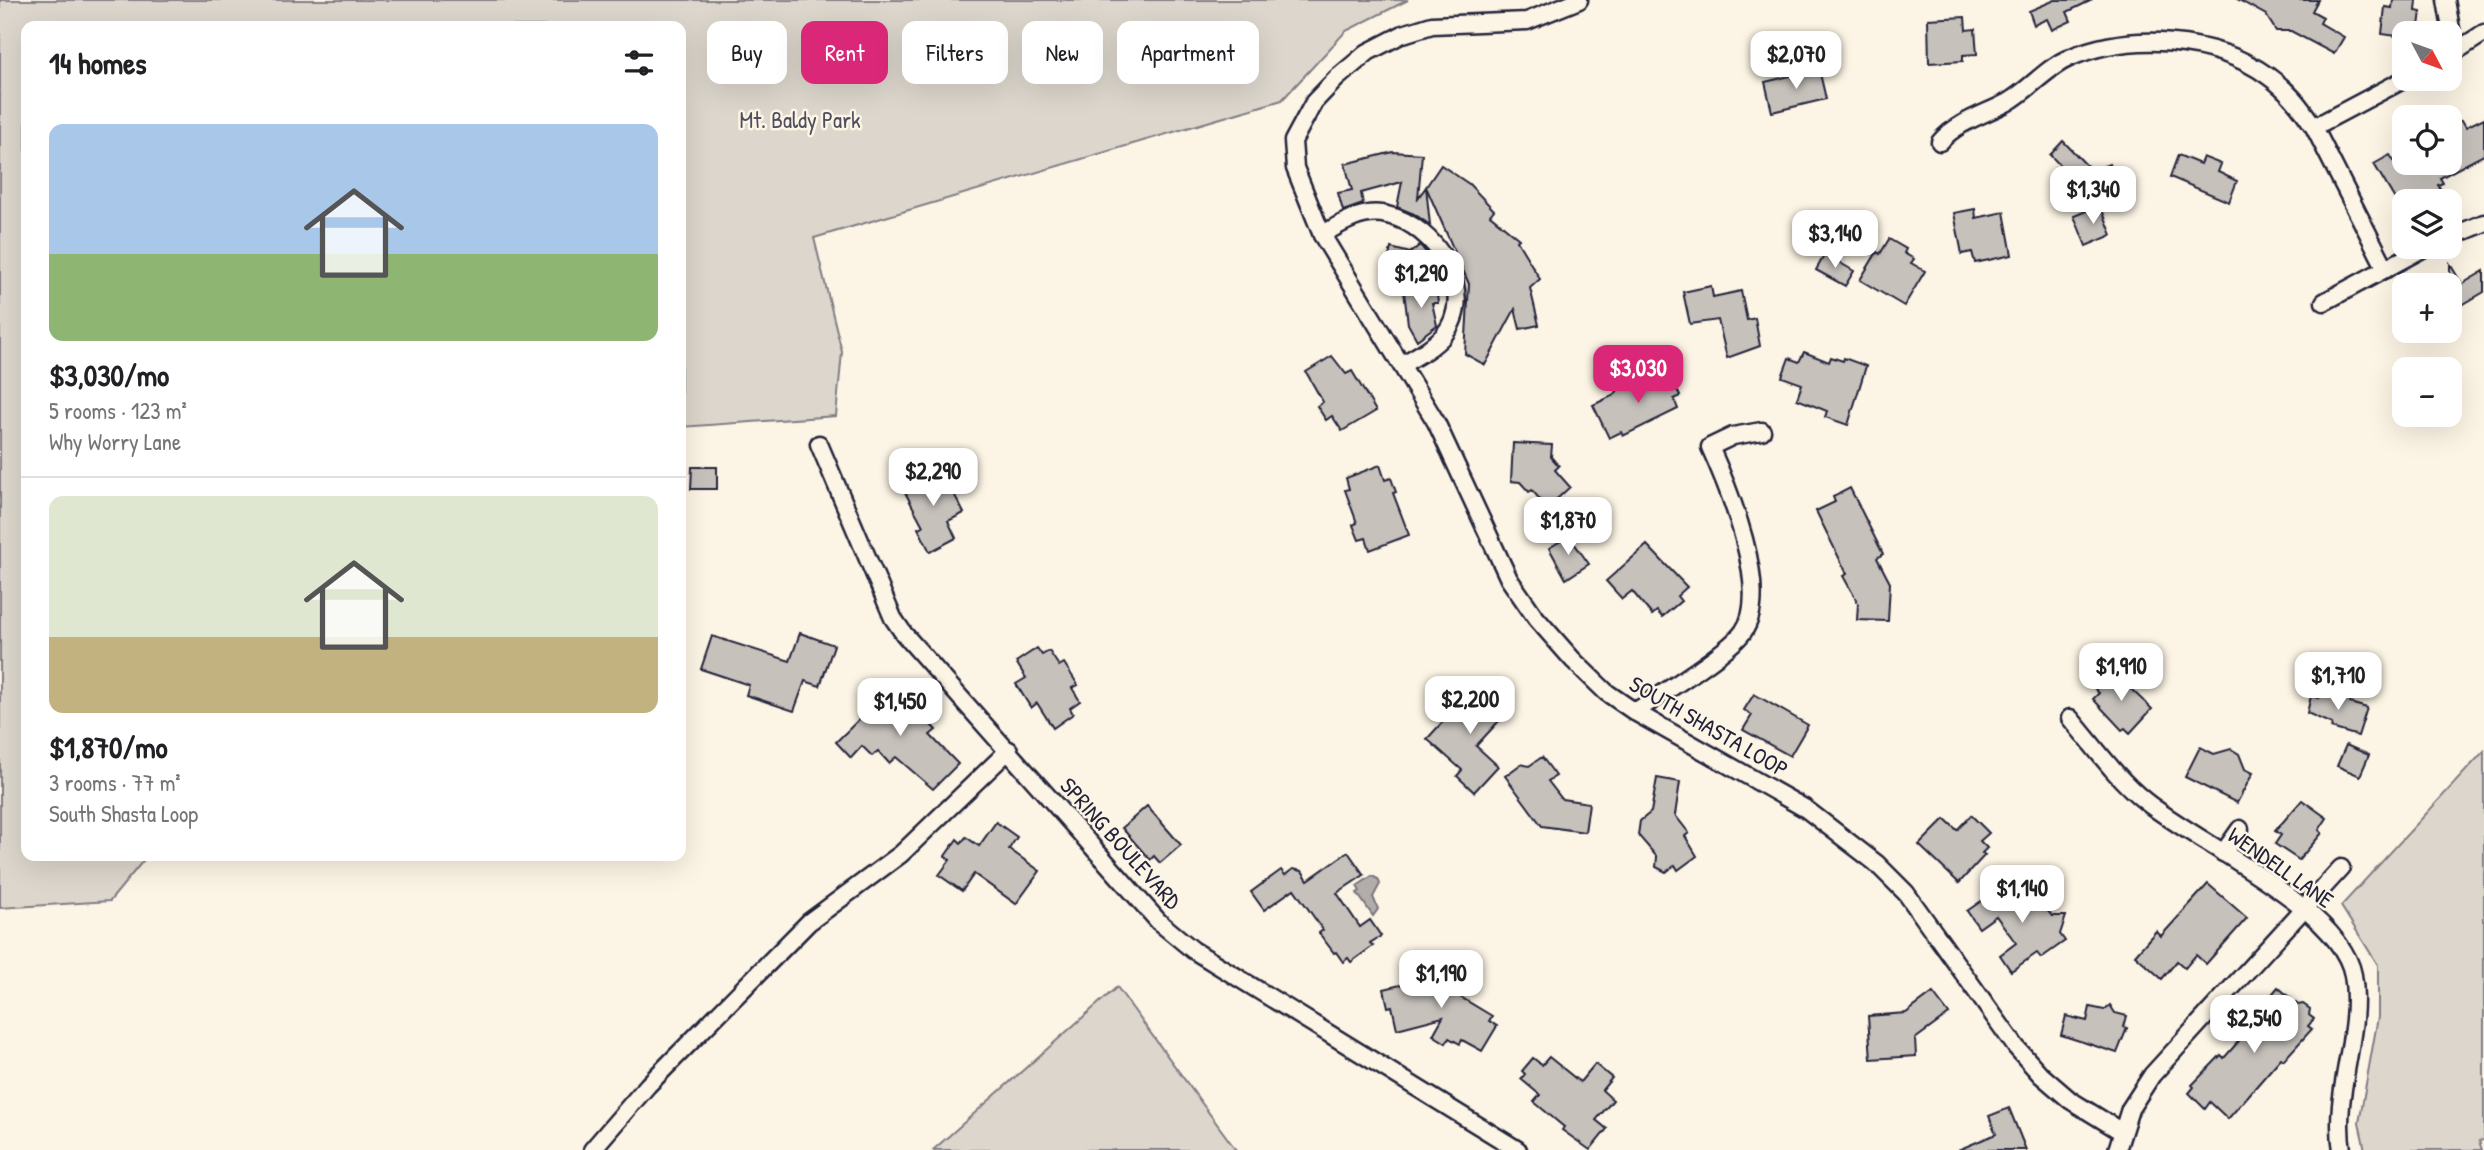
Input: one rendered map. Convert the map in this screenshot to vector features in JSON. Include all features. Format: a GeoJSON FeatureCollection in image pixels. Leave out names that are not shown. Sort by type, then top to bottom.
{"type":"FeatureCollection","features":[{"type":"Feature","properties":{"kind":"street","name":"SOUTH SHASTA LOOP"},"geometry":{"type":"LineString","coordinates":[[1579,0],[1527,21],[1432,25],[1403,34],[1368,52],[1337,78],[1314,102],[1293,141],[1295,168],[1322,235],[1436,422],[1484,527],[1522,599],[1577,664],[1606,692],[1634,712],[1806,809],[1876,863],[1906,893],[2016,1046],[2041,1075],[2070,1100],[2122,1132]]}},
{"type":"Feature","properties":{"kind":"street"},"geometry":{"type":"LineString","coordinates":[[2446,0],[2448,21]]}},
{"type":"Feature","properties":{"kind":"street"},"geometry":{"type":"LineString","coordinates":[[2462,47],[2484,33]]}},
{"type":"Feature","properties":{"kind":"street"},"geometry":{"type":"LineString","coordinates":[[1940,142],[1954,129],[2027,90],[2060,62],[2086,52],[2129,44],[2202,47],[2244,62],[2284,88],[2314,127],[2386,270]]}},
{"type":"Feature","properties":{"kind":"street"},"geometry":{"type":"LineString","coordinates":[[2314,127],[2392,86]]}},
{"type":"Feature","properties":{"kind":"street"},"geometry":{"type":"LineString","coordinates":[[1322,235],[1362,215],[1386,214],[1408,222],[1430,239],[1447,262],[1456,287],[1455,311],[1444,335],[1403,365]]}},
{"type":"Feature","properties":{"kind":"street"},"geometry":{"type":"LineString","coordinates":[[2462,232],[2484,223]]}},
{"type":"Feature","properties":{"kind":"street"},"geometry":{"type":"LineString","coordinates":[[2324,302],[2406,259]]}},
{"type":"Feature","properties":{"kind":"street"},"geometry":{"type":"LineString","coordinates":[[1634,712],[1738,637],[1750,618],[1752,587],[1741,527],[1732,497],[1710,447],[1732,436],[1762,431]]}},
{"type":"Feature","properties":{"kind":"street","name":"SPRING BOULEVARD"},"geometry":{"type":"LineString","coordinates":[[819,444],[893,618],[910,641],[1175,936],[1518,1150]]}},
{"type":"Feature","properties":{"kind":"street","name":"WENDELL LANE"},"geometry":{"type":"LineString","coordinates":[[2070,718],[2138,795],[2305,908],[2341,944],[2353,975],[2354,999],[2340,1132],[2342,1150]]}},
{"type":"Feature","properties":{"kind":"street"},"geometry":{"type":"LineString","coordinates":[[592,1150],[648,1085],[809,922],[901,854],[1009,750]]}},
{"type":"Feature","properties":{"kind":"street"},"geometry":{"type":"LineString","coordinates":[[2222,853],[2240,829]]}},
{"type":"Feature","properties":{"kind":"street"},"geometry":{"type":"LineString","coordinates":[[2117,1150],[2136,1097],[2152,1075],[2341,868]]}},
{"type":"Feature","properties":{"kind":"green space","name":"Mt. Baldy Park"},"geometry":{"type":"Polygon","coordinates":[[[0,0],[1408,0],[1346,31],[1282,100],[814,238],[842,352],[836,416],[686,427],[686,21],[21,21],[21,861],[143,861],[110,901],[0,908],[0,0]]]}},
{"type":"Feature","properties":{"kind":"green space"},"geometry":{"type":"Polygon","coordinates":[[[2484,751],[2484,1140],[2479,1141],[2482,1150],[2365,1150],[2359,1123],[2378,1017],[2378,965],[2341,906],[2484,751]]]}},
{"type":"Feature","properties":{"kind":"green space"},"geometry":{"type":"Polygon","coordinates":[[[1117,987],[1236,1150],[933,1150],[1117,987]]]}},
{"type":"Feature","properties":{"kind":"shaded area"},"geometry":{"type":"Polygon","coordinates":[[[1372,876],[1378,879],[1380,884],[1373,897],[1378,909],[1373,916],[1357,893],[1360,891],[1357,886],[1372,876]]]}},
{"type":"Feature","properties":{"kind":"building"},"geometry":{"type":"Polygon","coordinates":[[[2055,0],[2092,0],[2067,12],[2071,21],[2052,30],[2047,19],[2034,25],[2029,11],[2055,0]]]}},
{"type":"Feature","properties":{"kind":"building"},"geometry":{"type":"Polygon","coordinates":[[[2239,0],[2318,0],[2312,11],[2323,17],[2320,23],[2344,37],[2334,54],[2291,31],[2276,31],[2266,15],[2239,0]]]}},
{"type":"Feature","properties":{"kind":"building"},"geometry":{"type":"Polygon","coordinates":[[[2393,0],[2417,0],[2416,11],[2421,12],[2420,21],[2392,21],[2392,35],[2382,34],[2385,7],[2392,8],[2393,0]]]}},
{"type":"Feature","properties":{"kind":"building"},"geometry":{"type":"Polygon","coordinates":[[[1965,17],[1966,30],[1975,29],[1977,54],[1963,55],[1963,61],[1929,63],[1928,19],[1965,17]]]}},
{"type":"Feature","properties":{"kind":"building"},"geometry":{"type":"Polygon","coordinates":[[[1819,69],[1826,99],[1772,112],[1765,82],[1819,69]]]}},
{"type":"Feature","properties":{"kind":"building"},"geometry":{"type":"Polygon","coordinates":[[[2484,118],[2484,155],[2462,166],[2462,120],[2466,127],[2484,118]]]}},
{"type":"Feature","properties":{"kind":"building"},"geometry":{"type":"Polygon","coordinates":[[[2063,141],[2092,171],[2109,164],[2117,182],[2083,197],[2078,184],[2050,155],[2063,141]]]}},
{"type":"Feature","properties":{"kind":"building"},"geometry":{"type":"Polygon","coordinates":[[[1393,152],[1422,154],[1418,198],[1426,187],[1430,225],[1397,207],[1402,182],[1361,193],[1363,204],[1343,211],[1338,193],[1352,190],[1345,164],[1393,152]]]}},
{"type":"Feature","properties":{"kind":"building"},"geometry":{"type":"Polygon","coordinates":[[[2178,155],[2200,164],[2203,157],[2221,164],[2218,172],[2237,181],[2229,202],[2170,177],[2178,155]]]}},
{"type":"Feature","properties":{"kind":"building"},"geometry":{"type":"Polygon","coordinates":[[[2390,155],[2392,175],[2446,175],[2440,178],[2443,183],[2438,185],[2440,189],[2392,189],[2392,194],[2374,164],[2390,155]]]}},
{"type":"Feature","properties":{"kind":"building"},"geometry":{"type":"Polygon","coordinates":[[[1441,165],[1469,184],[1494,210],[1490,215],[1519,239],[1517,241],[1540,279],[1530,288],[1539,325],[1520,329],[1515,309],[1485,365],[1465,354],[1469,284],[1426,187],[1441,165]]]}},
{"type":"Feature","properties":{"kind":"building"},"geometry":{"type":"Polygon","coordinates":[[[2100,205],[2112,235],[2086,246],[2074,216],[2100,205]]]}},
{"type":"Feature","properties":{"kind":"building"},"geometry":{"type":"Polygon","coordinates":[[[1975,209],[1976,218],[2004,212],[2012,255],[1975,263],[1972,252],[1962,254],[1954,213],[1975,209]]]}},
{"type":"Feature","properties":{"kind":"building"},"geometry":{"type":"Polygon","coordinates":[[[1889,239],[1906,249],[1904,253],[1914,259],[1911,263],[1925,271],[1904,306],[1860,280],[1877,252],[1880,254],[1889,239]]]}},
{"type":"Feature","properties":{"kind":"building"},"geometry":{"type":"Polygon","coordinates":[[[1420,245],[1434,262],[1404,286],[1403,277],[1385,273],[1391,248],[1410,253],[1420,245]]]}},
{"type":"Feature","properties":{"kind":"building"},"geometry":{"type":"Polygon","coordinates":[[[1825,254],[1854,271],[1845,286],[1816,270],[1825,254]]]}},
{"type":"Feature","properties":{"kind":"building"},"geometry":{"type":"Polygon","coordinates":[[[2484,271],[2484,292],[2462,305],[2462,284],[2484,271]]]}},
{"type":"Feature","properties":{"kind":"building"},"geometry":{"type":"Polygon","coordinates":[[[1711,286],[1713,297],[1741,291],[1747,320],[1755,318],[1760,346],[1727,358],[1718,320],[1690,324],[1683,292],[1711,286]]]}},
{"type":"Feature","properties":{"kind":"building"},"geometry":{"type":"Polygon","coordinates":[[[1436,287],[1438,303],[1432,303],[1437,325],[1417,340],[1408,324],[1404,291],[1436,287]]]}},
{"type":"Feature","properties":{"kind":"building"},"geometry":{"type":"Polygon","coordinates":[[[1804,352],[1829,362],[1831,357],[1843,361],[1844,358],[1866,366],[1848,425],[1825,417],[1827,411],[1797,399],[1802,384],[1782,377],[1789,358],[1799,362],[1804,352]]]}},
{"type":"Feature","properties":{"kind":"building"},"geometry":{"type":"Polygon","coordinates":[[[1332,356],[1346,374],[1352,371],[1376,411],[1342,431],[1332,416],[1326,420],[1317,406],[1323,402],[1306,372],[1332,356]]]}},
{"type":"Feature","properties":{"kind":"building"},"geometry":{"type":"Polygon","coordinates":[[[1669,372],[1680,396],[1674,399],[1678,409],[1623,436],[1621,432],[1609,438],[1593,405],[1614,395],[1621,386],[1632,388],[1647,382],[1648,373],[1669,372]]]}},
{"type":"Feature","properties":{"kind":"building"},"geometry":{"type":"Polygon","coordinates":[[[1513,443],[1552,445],[1551,457],[1559,466],[1555,470],[1570,487],[1547,508],[1532,490],[1529,492],[1520,482],[1511,481],[1513,443]]]}},
{"type":"Feature","properties":{"kind":"building"},"geometry":{"type":"Polygon","coordinates":[[[1380,465],[1385,480],[1391,478],[1396,492],[1393,493],[1409,535],[1370,550],[1366,538],[1359,540],[1353,525],[1357,523],[1345,490],[1349,489],[1346,478],[1380,465]]]}},
{"type":"Feature","properties":{"kind":"building"},"geometry":{"type":"Polygon","coordinates":[[[692,467],[717,467],[717,489],[691,489],[692,467]]]}},
{"type":"Feature","properties":{"kind":"building"},"geometry":{"type":"Polygon","coordinates":[[[927,469],[937,488],[948,482],[964,513],[948,521],[956,538],[930,552],[918,528],[923,526],[900,483],[927,469]]]}},
{"type":"Feature","properties":{"kind":"building"},"geometry":{"type":"Polygon","coordinates":[[[1850,488],[1883,554],[1877,558],[1890,583],[1888,621],[1857,620],[1858,603],[1843,576],[1847,574],[1816,511],[1835,502],[1833,497],[1850,488]]]}},
{"type":"Feature","properties":{"kind":"building"},"geometry":{"type":"Polygon","coordinates":[[[1569,536],[1589,564],[1566,579],[1549,548],[1569,536]]]}},
{"type":"Feature","properties":{"kind":"building"},"geometry":{"type":"Polygon","coordinates":[[[1647,545],[1687,587],[1677,596],[1681,601],[1662,617],[1657,611],[1652,615],[1632,591],[1622,599],[1606,581],[1647,545]]]}},
{"type":"Feature","properties":{"kind":"building"},"geometry":{"type":"Polygon","coordinates":[[[800,633],[834,645],[820,686],[805,681],[794,711],[746,695],[749,685],[701,669],[712,636],[790,661],[800,633]]]}},
{"type":"Feature","properties":{"kind":"building"},"geometry":{"type":"Polygon","coordinates":[[[1037,648],[1042,655],[1049,651],[1059,666],[1064,663],[1078,685],[1072,688],[1080,701],[1070,708],[1073,714],[1053,728],[1037,703],[1031,708],[1016,684],[1026,678],[1016,662],[1037,648]]]}},
{"type":"Feature","properties":{"kind":"building"},"geometry":{"type":"Polygon","coordinates":[[[2112,671],[2152,709],[2130,733],[2125,728],[2122,730],[2093,699],[2099,693],[2095,689],[2112,671]]]}},
{"type":"Feature","properties":{"kind":"building"},"geometry":{"type":"Polygon","coordinates":[[[893,686],[936,730],[930,735],[958,764],[933,789],[896,757],[889,763],[878,751],[872,756],[862,746],[851,758],[836,742],[893,686]]]}},
{"type":"Feature","properties":{"kind":"building"},"geometry":{"type":"Polygon","coordinates":[[[2322,688],[2344,695],[2343,697],[2351,699],[2350,703],[2367,708],[2358,736],[2331,728],[2332,724],[2307,713],[2311,696],[2319,698],[2322,688]]]}},
{"type":"Feature","properties":{"kind":"building"},"geometry":{"type":"Polygon","coordinates":[[[1478,689],[1488,698],[1492,693],[1510,709],[1476,746],[1498,766],[1474,792],[1457,776],[1462,770],[1427,739],[1470,692],[1473,695],[1478,689]]]}},
{"type":"Feature","properties":{"kind":"building"},"geometry":{"type":"Polygon","coordinates":[[[1754,694],[1808,725],[1790,756],[1743,730],[1752,715],[1744,710],[1754,694]]]}},
{"type":"Feature","properties":{"kind":"building"},"geometry":{"type":"Polygon","coordinates":[[[2346,745],[2369,755],[2360,776],[2337,766],[2346,745]]]}},
{"type":"Feature","properties":{"kind":"building"},"geometry":{"type":"Polygon","coordinates":[[[2200,747],[2214,754],[2231,749],[2239,754],[2245,769],[2253,773],[2237,803],[2185,777],[2200,747]]]}},
{"type":"Feature","properties":{"kind":"building"},"geometry":{"type":"Polygon","coordinates":[[[1542,757],[1556,776],[1548,781],[1562,799],[1589,803],[1585,832],[1542,826],[1505,776],[1521,764],[1529,766],[1542,757]]]}},
{"type":"Feature","properties":{"kind":"building"},"geometry":{"type":"Polygon","coordinates":[[[1657,778],[1680,782],[1675,815],[1689,833],[1685,836],[1697,856],[1678,870],[1675,865],[1666,872],[1656,867],[1657,857],[1638,835],[1640,821],[1651,812],[1657,778]]]}},
{"type":"Feature","properties":{"kind":"building"},"geometry":{"type":"Polygon","coordinates":[[[2302,800],[2327,818],[2319,830],[2322,833],[2299,860],[2275,844],[2281,835],[2275,831],[2302,800]]]}},
{"type":"Feature","properties":{"kind":"building"},"geometry":{"type":"Polygon","coordinates":[[[1147,806],[1181,845],[1160,863],[1154,856],[1150,860],[1122,828],[1147,806]]]}},
{"type":"Feature","properties":{"kind":"building"},"geometry":{"type":"Polygon","coordinates":[[[1971,815],[1989,833],[1980,841],[1987,848],[1982,853],[1985,855],[1959,883],[1919,845],[1945,819],[1957,830],[1971,815]]]}},
{"type":"Feature","properties":{"kind":"building"},"geometry":{"type":"Polygon","coordinates":[[[996,822],[1017,837],[1009,849],[1040,871],[1016,904],[974,874],[962,891],[939,875],[950,860],[945,856],[957,839],[961,843],[966,837],[979,846],[996,822]]]}},
{"type":"Feature","properties":{"kind":"building"},"geometry":{"type":"Polygon","coordinates":[[[1348,852],[1364,875],[1337,893],[1360,927],[1370,920],[1381,936],[1370,943],[1373,946],[1351,962],[1348,958],[1343,962],[1319,933],[1323,930],[1294,889],[1264,910],[1251,892],[1281,870],[1285,875],[1293,869],[1302,871],[1308,880],[1348,852]]]}},
{"type":"Feature","properties":{"kind":"building"},"geometry":{"type":"Polygon","coordinates":[[[2208,884],[2247,918],[2206,964],[2196,955],[2185,968],[2177,961],[2162,979],[2135,955],[2156,931],[2161,936],[2208,884]]]}},
{"type":"Feature","properties":{"kind":"building"},"geometry":{"type":"Polygon","coordinates":[[[2027,886],[2052,916],[2066,916],[2060,934],[2065,941],[2041,958],[2037,953],[2011,971],[2000,955],[2016,943],[1996,916],[1979,928],[1967,911],[1987,897],[1993,905],[2013,891],[2015,895],[2027,886]]]}},
{"type":"Feature","properties":{"kind":"building"},"geometry":{"type":"Polygon","coordinates":[[[1453,972],[1459,996],[1492,1016],[1489,1021],[1497,1026],[1482,1051],[1462,1040],[1460,1044],[1449,1038],[1446,1043],[1433,1035],[1443,1017],[1397,1029],[1392,1006],[1388,1007],[1384,989],[1453,972]]]}},
{"type":"Feature","properties":{"kind":"building"},"geometry":{"type":"Polygon","coordinates":[[[2278,987],[2298,1005],[2303,1004],[2310,1009],[2309,1015],[2314,1019],[2308,1026],[2312,1029],[2284,1060],[2281,1058],[2228,1119],[2210,1102],[2205,1109],[2189,1093],[2194,1087],[2192,1085],[2221,1055],[2224,1058],[2267,1009],[2271,1001],[2268,999],[2278,987]]]}},
{"type":"Feature","properties":{"kind":"building"},"geometry":{"type":"Polygon","coordinates":[[[1933,993],[1949,1014],[1915,1039],[1916,1056],[1871,1059],[1868,1016],[1906,1013],[1933,993]]]}},
{"type":"Feature","properties":{"kind":"building"},"geometry":{"type":"Polygon","coordinates":[[[2110,1005],[2115,1013],[2127,1016],[2124,1027],[2127,1028],[2117,1053],[2061,1035],[2066,1016],[2087,1021],[2090,1007],[2104,1010],[2110,1005]]]}},
{"type":"Feature","properties":{"kind":"building"},"geometry":{"type":"Polygon","coordinates":[[[1549,1057],[1580,1082],[1595,1064],[1612,1078],[1602,1090],[1613,1100],[1596,1120],[1607,1129],[1590,1150],[1562,1130],[1564,1127],[1534,1102],[1540,1095],[1521,1079],[1525,1074],[1522,1071],[1533,1058],[1542,1065],[1549,1057]]]}},
{"type":"Feature","properties":{"kind":"building"},"geometry":{"type":"Polygon","coordinates":[[[2009,1108],[2026,1150],[1958,1150],[1996,1134],[1989,1116],[2009,1108]]]}}]}
